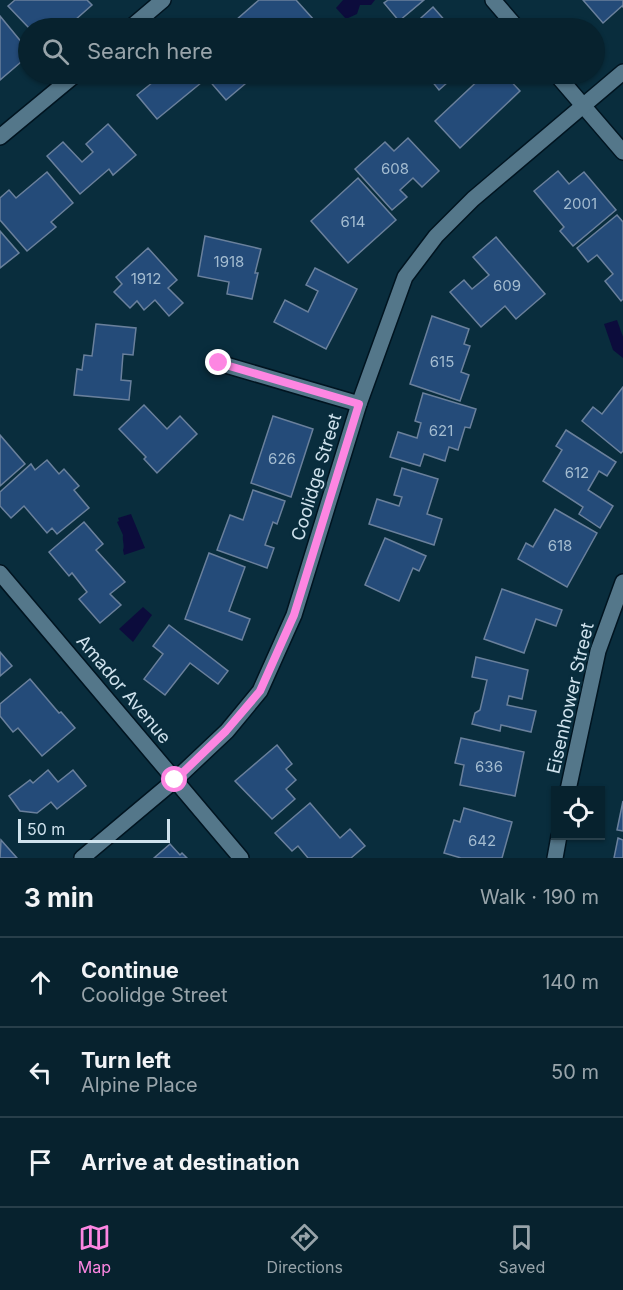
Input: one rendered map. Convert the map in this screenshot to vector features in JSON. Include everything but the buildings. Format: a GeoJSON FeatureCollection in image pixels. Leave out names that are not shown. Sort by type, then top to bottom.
{"type":"FeatureCollection","features":[{"type":"Feature","properties":{"kind":"street"},"geometry":{"type":"LineString","coordinates":[[142,18],[163,0]]}},
{"type":"Feature","properties":{"kind":"street"},"geometry":{"type":"LineString","coordinates":[[493,0],[509,18]]}},
{"type":"Feature","properties":{"kind":"street","name":"Coolidge Street"},"geometry":{"type":"LineString","coordinates":[[82,858],[175,780],[226,731],[260,691],[294,615],[359,404],[405,277],[436,236],[473,199],[623,72]]}},
{"type":"Feature","properties":{"kind":"street"},"geometry":{"type":"LineString","coordinates":[[0,138],[64,84]]}},
{"type":"Feature","properties":{"kind":"street"},"geometry":{"type":"LineString","coordinates":[[565,84],[623,152]]}},
{"type":"Feature","properties":{"kind":"street"},"geometry":{"type":"LineString","coordinates":[[219,363],[359,404]]}},
{"type":"Feature","properties":{"kind":"street","name":"Amador Avenue"},"geometry":{"type":"LineString","coordinates":[[0,573],[241,858]]}},
{"type":"Feature","properties":{"kind":"street","name":"Eisenhower Street"},"geometry":{"type":"LineString","coordinates":[[569,786],[596,660],[623,582]]}},
{"type":"Feature","properties":{"kind":"street"},"geometry":{"type":"LineString","coordinates":[[555,858],[558,840]]}},
{"type":"Feature","properties":{"kind":"shaded area"},"geometry":{"type":"Polygon","coordinates":[[[343,0],[375,0],[371,5],[360,5],[357,14],[348,18],[345,18],[336,8],[343,0]]]}},
{"type":"Feature","properties":{"kind":"shaded area"},"geometry":{"type":"Polygon","coordinates":[[[617,320],[623,337],[623,358],[613,350],[604,324],[617,320]]]}},
{"type":"Feature","properties":{"kind":"shaded area"},"geometry":{"type":"Polygon","coordinates":[[[131,514],[145,548],[124,555],[123,535],[117,522],[118,518],[131,514]]]}},
{"type":"Feature","properties":{"kind":"shaded area"},"geometry":{"type":"Polygon","coordinates":[[[143,607],[152,615],[133,642],[119,629],[143,607]]]}},
{"type":"Feature","properties":{"kind":"route"},"geometry":{"type":"LineString","coordinates":[[175,780],[226,731],[260,691],[294,615],[359,404],[219,363]]}}]}
